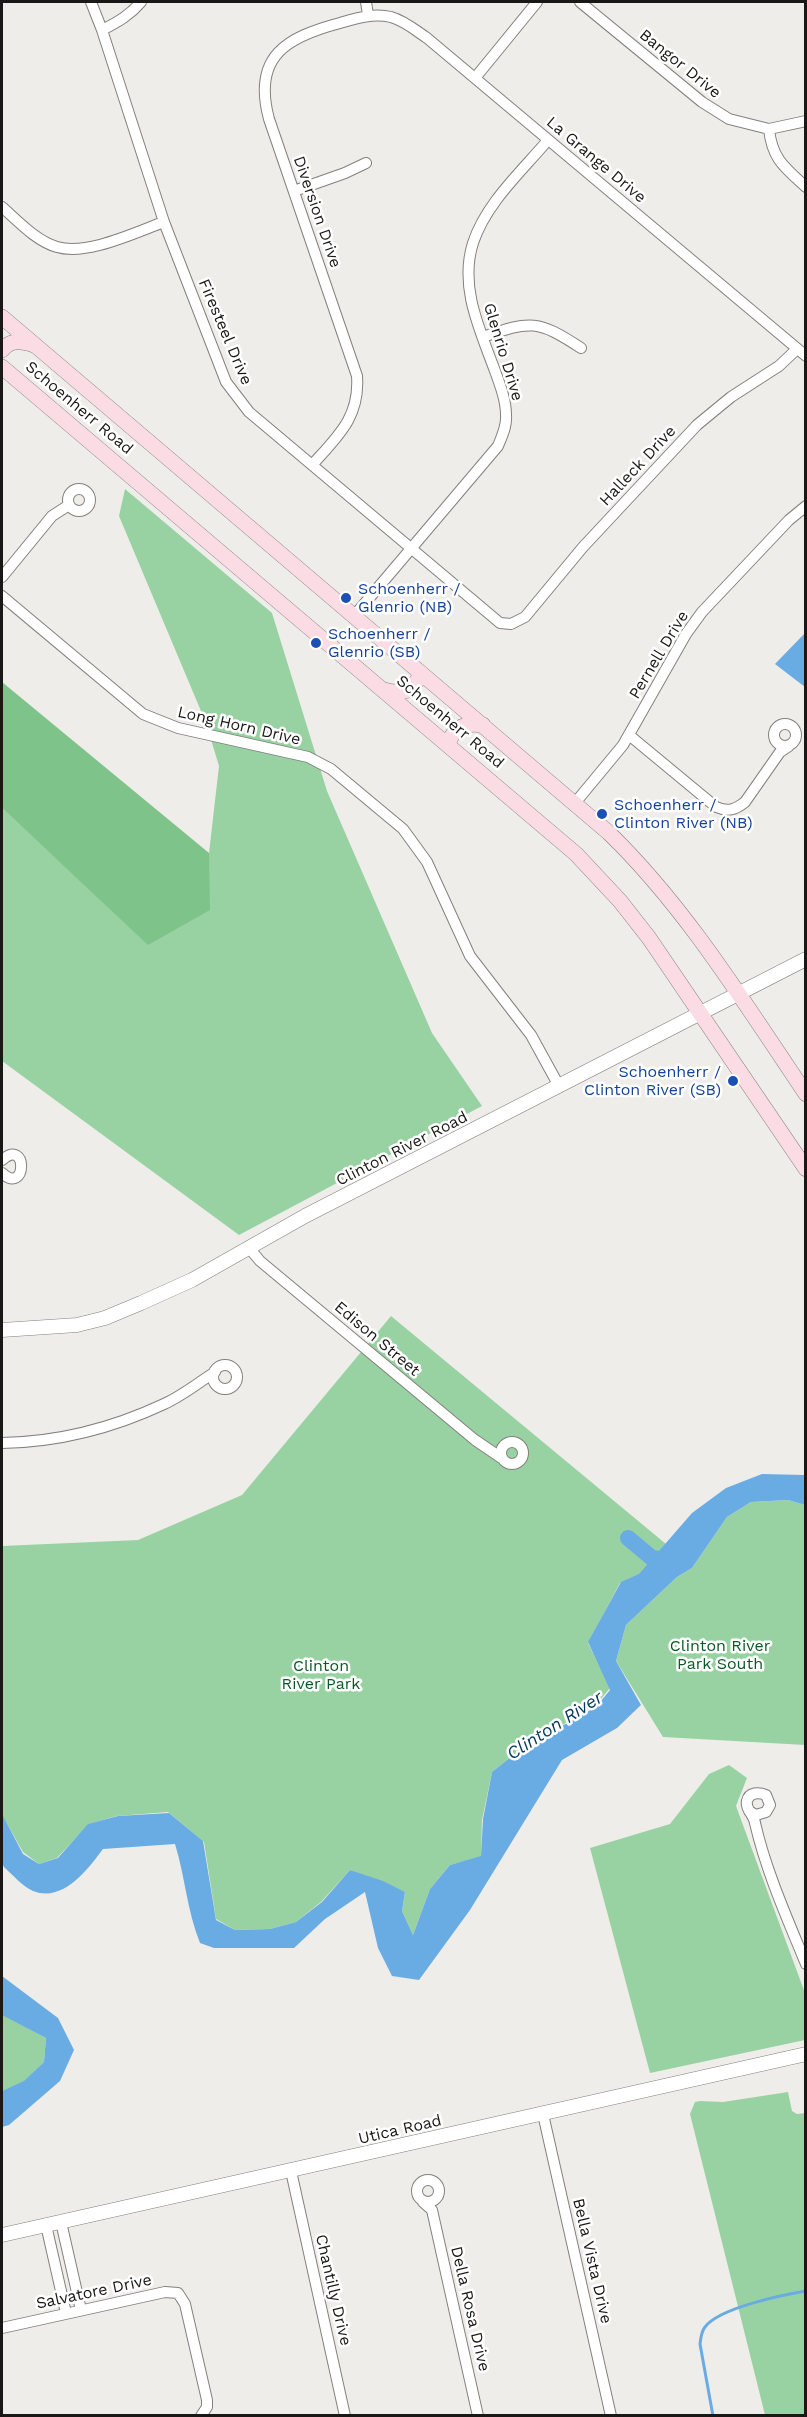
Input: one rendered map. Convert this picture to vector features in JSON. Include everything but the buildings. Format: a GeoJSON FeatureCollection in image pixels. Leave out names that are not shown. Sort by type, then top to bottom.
{"type":"FeatureCollection","features":[{"type":"Feature","properties":{"kind":"main road","name":"Schoenherr Road"},"geometry":{"type":"LineString","coordinates":[[2,317],[575,803],[625,848],[687,921],[806,1094]]}},
{"type":"Feature","properties":{"kind":"main road"},"geometry":{"type":"LineString","coordinates":[[2,350],[16,341],[34,345]]}},
{"type":"Feature","properties":{"kind":"main road","name":"Schoenherr Road"},"geometry":{"type":"LineString","coordinates":[[2,366],[560,840],[605,885],[649,938],[806,1169]]}},
{"type":"Feature","properties":{"kind":"main road"},"geometry":{"type":"LineString","coordinates":[[384,690],[396,693],[409,691],[418,682],[422,673]]}},
{"type":"Feature","properties":{"kind":"main road"},"geometry":{"type":"LineString","coordinates":[[448,744],[451,736],[459,727],[466,724],[483,725]]}},
{"type":"Feature","properties":{"kind":"street","name":"Firesteel Drive"},"geometry":{"type":"LineString","coordinates":[[90,2],[102,30],[164,222],[226,382],[249,412],[495,620],[505,624],[518,622]]}},
{"type":"Feature","properties":{"kind":"street"},"geometry":{"type":"LineString","coordinates":[[102,30],[132,12],[141,2]]}},
{"type":"Feature","properties":{"kind":"street"},"geometry":{"type":"LineString","coordinates":[[366,2],[368,15]]}},
{"type":"Feature","properties":{"kind":"street"},"geometry":{"type":"LineString","coordinates":[[475,78],[537,2]]}},
{"type":"Feature","properties":{"kind":"street","name":"Bangor Drive"},"geometry":{"type":"LineString","coordinates":[[580,2],[715,111],[745,124],[769,129],[806,121]]}},
{"type":"Feature","properties":{"kind":"street","name":"La Grange Drive"},"geometry":{"type":"LineString","coordinates":[[368,15],[389,17],[405,22],[801,352]]}},
{"type":"Feature","properties":{"kind":"street","name":"Diversion Drive"},"geometry":{"type":"LineString","coordinates":[[312,465],[349,422],[358,392],[352,357],[264,102],[264,85],[267,73],[281,49],[307,32],[368,15]]}},
{"type":"Feature","properties":{"kind":"street"},"geometry":{"type":"LineString","coordinates":[[769,129],[776,157],[806,188]]}},
{"type":"Feature","properties":{"kind":"street","name":"Glenrio Drive"},"geometry":{"type":"LineString","coordinates":[[354,616],[498,446],[507,416],[504,397],[474,313],[468,283],[468,267],[473,243],[494,203],[548,140]]}},
{"type":"Feature","properties":{"kind":"street"},"geometry":{"type":"LineString","coordinates":[[294,191],[366,163]]}},
{"type":"Feature","properties":{"kind":"street"},"geometry":{"type":"LineString","coordinates":[[2,207],[40,238],[59,248],[78,250],[164,222]]}},
{"type":"Feature","properties":{"kind":"street"},"geometry":{"type":"LineString","coordinates":[[483,337],[519,325],[531,324],[552,330],[581,348]]}},
{"type":"Feature","properties":{"kind":"street","name":"Halleck Drive"},"geometry":{"type":"LineString","coordinates":[[518,622],[532,610],[583,547],[697,425],[731,397],[801,352]]}},
{"type":"Feature","properties":{"kind":"street"},"geometry":{"type":"LineString","coordinates":[[2,577],[52,516],[69,506]]}},
{"type":"Feature","properties":{"kind":"street","name":"Pernell Drive"},"geometry":{"type":"LineString","coordinates":[[575,803],[629,735],[676,650],[698,617],[781,528],[806,506]]}},
{"type":"Feature","properties":{"kind":"street","name":"Long Horn Drive"},"geometry":{"type":"LineString","coordinates":[[2,596],[143,714],[178,728],[314,759],[331,769],[403,829],[427,862],[470,956],[526,1028],[559,1086]]}},
{"type":"Feature","properties":{"kind":"street"},"geometry":{"type":"LineString","coordinates":[[629,735],[716,807],[724,810],[732,810],[744,802],[781,747]]}},
{"type":"Feature","properties":{"kind":"street","name":"Clinton River Road"},"geometry":{"type":"LineString","coordinates":[[2,1330],[60,1327],[105,1318],[192,1280],[305,1216],[806,959]]}},
{"type":"Feature","properties":{"kind":"street"},"geometry":{"type":"LineString","coordinates":[[2,1160],[11,1155],[18,1158],[22,1164],[21,1171],[16,1176],[3,1175]]}},
{"type":"Feature","properties":{"kind":"street","name":"Edison Street"},"geometry":{"type":"LineString","coordinates":[[250,1249],[260,1261],[475,1440],[503,1459]]}},
{"type":"Feature","properties":{"kind":"street"},"geometry":{"type":"LineString","coordinates":[[2,1443],[73,1435],[111,1425],[166,1403],[220,1367],[228,1366],[237,1376],[235,1383],[229,1388],[198,1383]]}},
{"type":"Feature","properties":{"kind":"street"},"geometry":{"type":"LineString","coordinates":[[215,1372],[214,1380],[218,1386]]}},
{"type":"Feature","properties":{"kind":"street"},"geometry":{"type":"LineString","coordinates":[[490,1449],[510,1442],[518,1443],[524,1452],[522,1459],[508,1464],[501,1452],[504,1445]]}},
{"type":"Feature","properties":{"kind":"street"},"geometry":{"type":"LineString","coordinates":[[755,1823],[769,1809],[770,1802],[766,1795],[759,1792],[747,1801],[749,1811],[806,1964]]}},
{"type":"Feature","properties":{"kind":"street"},"geometry":{"type":"LineString","coordinates":[[749,1811],[756,1815],[763,1814]]}},
{"type":"Feature","properties":{"kind":"street","name":"Utica Road"},"geometry":{"type":"LineString","coordinates":[[2,2235],[806,2054]]}},
{"type":"Feature","properties":{"kind":"street","name":"Bella Vista Drive"},"geometry":{"type":"LineString","coordinates":[[543,2114],[611,2415]]}},
{"type":"Feature","properties":{"kind":"street","name":"Chantilly Drive"},"geometry":{"type":"LineString","coordinates":[[291,2171],[345,2415]]}},
{"type":"Feature","properties":{"kind":"street"},"geometry":{"type":"LineString","coordinates":[[426,2180],[434,2181],[439,2187],[437,2198],[432,2210],[418,2197],[417,2189],[420,2183],[426,2180]]}},
{"type":"Feature","properties":{"kind":"street"},"geometry":{"type":"LineString","coordinates":[[423,2202],[431,2202],[437,2198]]}},
{"type":"Feature","properties":{"kind":"street","name":"Della Rosa Drive"},"geometry":{"type":"LineString","coordinates":[[432,2210],[478,2415]]}},
{"type":"Feature","properties":{"kind":"street"},"geometry":{"type":"LineString","coordinates":[[61,2222],[81,2310]]}},
{"type":"Feature","properties":{"kind":"street"},"geometry":{"type":"LineString","coordinates":[[46,2225],[66,2313]]}},
{"type":"Feature","properties":{"kind":"street","name":"Salvatore Drive"},"geometry":{"type":"LineString","coordinates":[[2,2328],[170,2292],[181,2296],[207,2400],[203,2413]]}},
{"type":"Feature","properties":{"kind":"green space"},"geometry":{"type":"Polygon","coordinates":[[[125,489],[272,613],[327,791],[432,1033],[482,1106],[239,1235],[2,1061],[2,808],[58,860],[209,910],[209,853],[219,766],[206,723],[119,516],[125,489]]]}},
{"type":"Feature","properties":{"kind":"green space"},"geometry":{"type":"Polygon","coordinates":[[[2,682],[209,853],[210,910],[148,945],[2,808],[2,682]]]}},
{"type":"Feature","properties":{"kind":"green space","name":"Clinton River Park"},"geometry":{"type":"Polygon","coordinates":[[[391,1316],[666,1544],[639,1575],[620,1583],[588,1643],[610,1688],[595,1706],[521,1749],[492,1772],[482,1820],[481,1857],[450,1865],[430,1889],[413,1935],[402,1911],[405,1892],[350,1870],[321,1902],[296,1922],[270,1929],[235,1930],[216,1919],[204,1842],[168,1812],[117,1816],[89,1824],[57,1858],[39,1864],[23,1852],[2,1815],[2,1546],[138,1540],[242,1495],[391,1316]]]}},
{"type":"Feature","properties":{"kind":"green space","name":"Clinton River Park South"},"geometry":{"type":"Polygon","coordinates":[[[788,1500],[805,1505],[805,1745],[663,1737],[616,1661],[626,1625],[677,1577],[692,1568],[727,1517],[751,1502],[788,1500]]]}},
{"type":"Feature","properties":{"kind":"green space"},"geometry":{"type":"Polygon","coordinates":[[[729,1765],[747,1778],[736,1806],[805,1993],[805,2040],[650,2073],[590,1848],[670,1824],[709,1774],[729,1765]]]}},
{"type":"Feature","properties":{"kind":"green space"},"geometry":{"type":"Polygon","coordinates":[[[2,2014],[46,2038],[44,2062],[24,2082],[2,2091],[2,2014]]]}},
{"type":"Feature","properties":{"kind":"green space"},"geometry":{"type":"Polygon","coordinates":[[[788,2092],[792,2111],[797,2114],[805,2113],[805,2415],[765,2415],[690,2114],[695,2102],[723,2102],[788,2092]]]}},
{"type":"Feature","properties":{"kind":"water"},"geometry":{"type":"Polygon","coordinates":[[[805,633],[805,687],[775,664],[805,633]]]}},
{"type":"Feature","properties":{"kind":"water"},"geometry":{"type":"Polygon","coordinates":[[[762,1474],[805,1475],[805,1505],[788,1500],[751,1502],[727,1517],[692,1568],[677,1577],[626,1625],[616,1661],[641,1705],[617,1728],[562,1760],[470,1910],[419,1980],[392,1976],[378,1948],[365,1892],[325,1919],[294,1948],[214,1948],[200,1943],[192,1919],[175,1844],[103,1849],[74,1882],[54,1892],[44,1893],[29,1889],[4,1867],[2,1863],[2,1814],[23,1854],[39,1864],[58,1858],[88,1824],[118,1816],[169,1813],[203,1841],[216,1920],[235,1930],[270,1929],[296,1922],[322,1902],[350,1870],[383,1881],[405,1892],[402,1911],[413,1935],[430,1889],[450,1865],[481,1856],[483,1819],[492,1772],[521,1749],[596,1707],[610,1690],[588,1642],[621,1582],[639,1574],[692,1513],[726,1488],[762,1474]]]}},
{"type":"Feature","properties":{"kind":"water"},"geometry":{"type":"Polygon","coordinates":[[[2,1976],[58,2018],[74,2050],[60,2081],[9,2125],[2,2127],[2,2091],[24,2081],[44,2062],[46,2038],[2,2015],[2,1976]]]}},
{"type":"Feature","properties":{"kind":"waterway"},"geometry":{"type":"LineString","coordinates":[[628,1538],[652,1558],[674,1561]]}},
{"type":"Feature","properties":{"kind":"waterway"},"geometry":{"type":"LineString","coordinates":[[713,2416],[700,2344],[705,2327],[712,2320],[737,2308],[806,2291]]}},
{"type":"Feature","properties":{"kind":"place","name":"Schoenherr / Glenrio (NB)"},"geometry":{"type":"Point","coordinates":[346,598]}},
{"type":"Feature","properties":{"kind":"place","name":"Schoenherr / Glenrio (SB)"},"geometry":{"type":"Point","coordinates":[316,643]}},
{"type":"Feature","properties":{"kind":"place","name":"Schoenherr / Clinton River (NB)"},"geometry":{"type":"Point","coordinates":[602,814]}},
{"type":"Feature","properties":{"kind":"place","name":"Schoenherr / Clinton River (SB)"},"geometry":{"type":"Point","coordinates":[733,1081]}},
{"type":"Feature","properties":{"kind":"water label","name":"Clinton River"},"geometry":{"type":"Point","coordinates":[555,1726]}}]}
